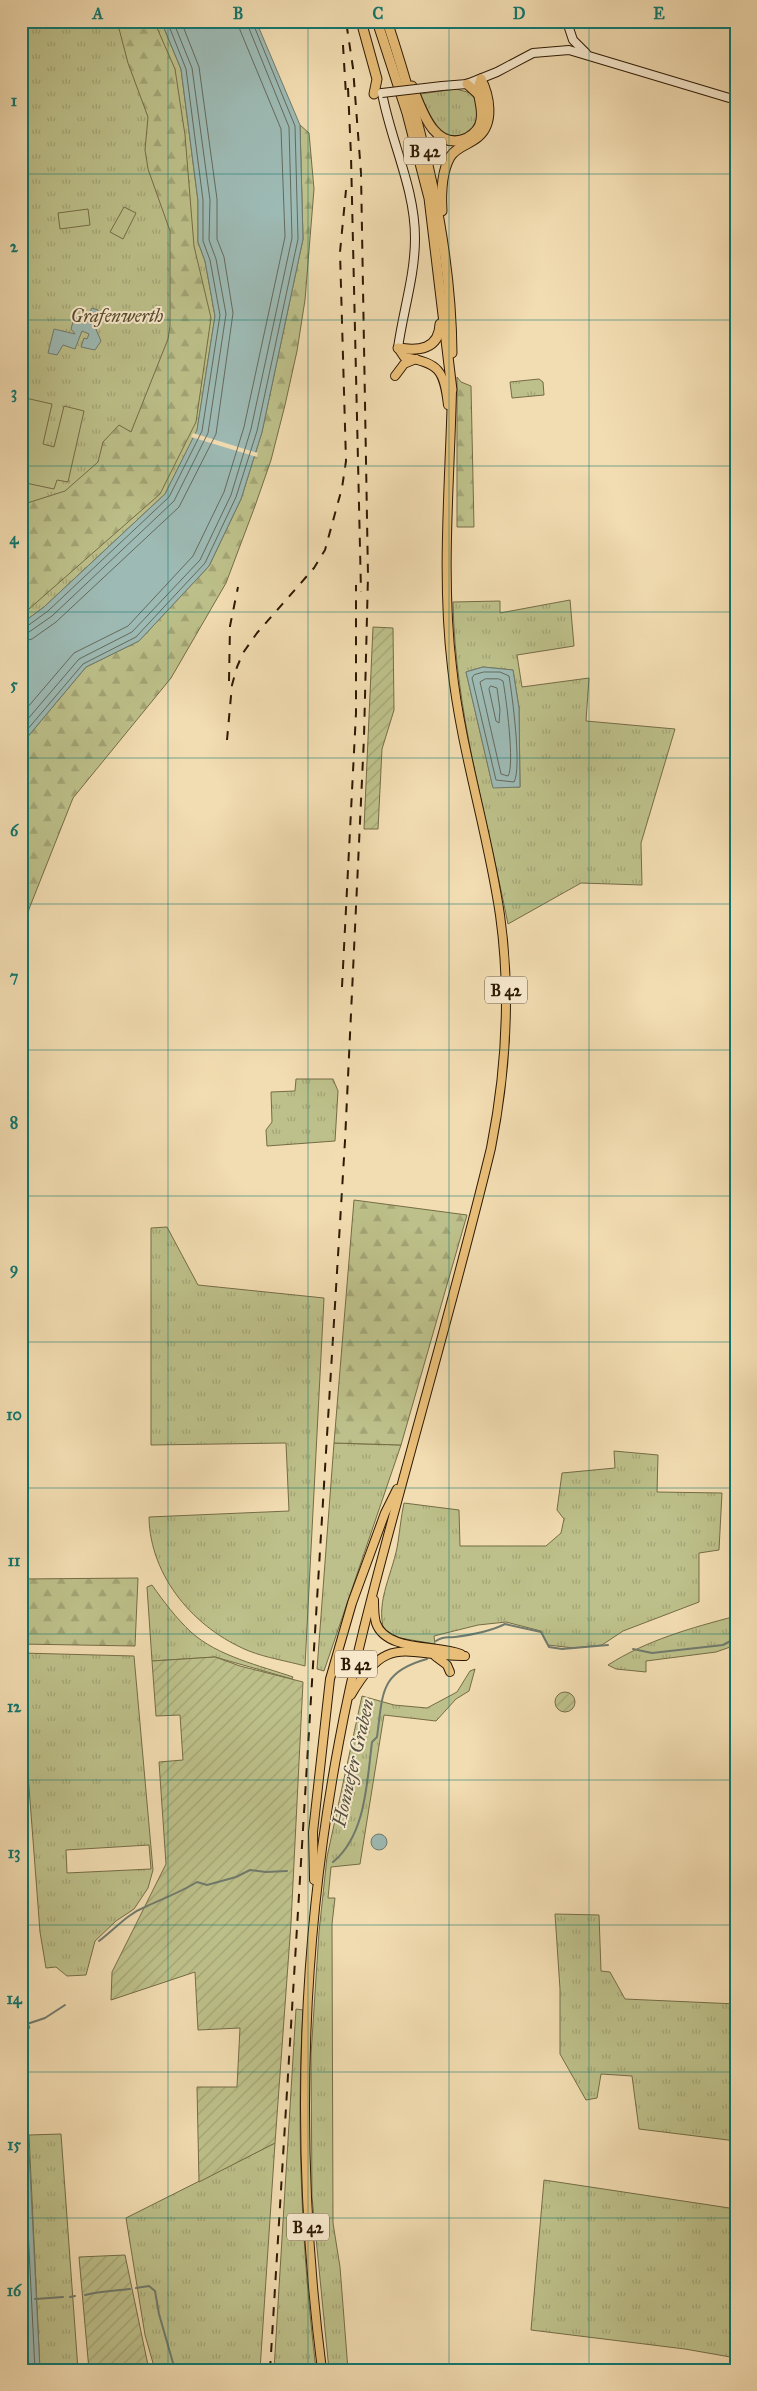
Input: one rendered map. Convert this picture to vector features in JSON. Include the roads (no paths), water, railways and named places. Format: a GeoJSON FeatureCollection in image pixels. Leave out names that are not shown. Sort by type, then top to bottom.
{"type":"FeatureCollection","features":[{"type":"Feature","properties":{"kind":"highway"},"geometry":{"type":"LineString","coordinates":[[361,21],[377,79],[378,94]]}},
{"type":"Feature","properties":{"kind":"highway","name":"B 42"},"geometry":{"type":"LineString","coordinates":[[377,21],[407,113],[429,198],[452,390]]}},
{"type":"Feature","properties":{"kind":"highway","name":"B 42"},"geometry":{"type":"LineString","coordinates":[[388,21],[427,158],[442,242],[452,342],[452,390]]}},
{"type":"Feature","properties":{"kind":"highway"},"geometry":{"type":"LineString","coordinates":[[401,63],[430,125],[436,133],[445,139],[459,140],[476,131],[481,122],[482,114],[478,94],[478,85],[481,78]]}},
{"type":"Feature","properties":{"kind":"highway"},"geometry":{"type":"LineString","coordinates":[[442,242],[442,194],[448,163],[459,148],[480,136],[488,121],[486,91],[481,78]]}},
{"type":"Feature","properties":{"kind":"highway"},"geometry":{"type":"LineString","coordinates":[[467,84],[478,94]]}},
{"type":"Feature","properties":{"kind":"highway"},"geometry":{"type":"LineString","coordinates":[[398,348],[417,350],[425,348],[434,340],[440,328],[437,279],[424,180]]}},
{"type":"Feature","properties":{"kind":"main road"},"geometry":{"type":"LineString","coordinates":[[568,25],[575,42],[590,56]]}},
{"type":"Feature","properties":{"kind":"main road"},"geometry":{"type":"LineString","coordinates":[[451,424],[445,383],[441,374],[431,364],[418,359],[404,357],[398,348],[415,250],[414,216],[406,181],[378,94],[467,84],[509,66],[526,55],[538,52],[569,50],[736,100]]}},
{"type":"Feature","properties":{"kind":"main road"},"geometry":{"type":"LineString","coordinates":[[442,86],[481,78]]}},
{"type":"Feature","properties":{"kind":"main road"},"geometry":{"type":"LineString","coordinates":[[395,376],[404,364],[418,359]]}},
{"type":"Feature","properties":{"kind":"main road","name":"B 42"},"geometry":{"type":"LineString","coordinates":[[322,2370],[310,2261],[304,2083],[310,1953],[326,1815],[347,1703],[373,1593],[489,1156],[499,1102],[505,1049],[506,987],[500,917],[459,721],[449,636],[447,577],[452,390]]}},
{"type":"Feature","properties":{"kind":"main road"},"geometry":{"type":"LineString","coordinates":[[314,1912],[313,1832],[330,1679],[343,1629],[385,1512],[404,1474]]}},
{"type":"Feature","properties":{"kind":"main road"},"geometry":{"type":"LineString","coordinates":[[347,1703],[365,1672],[379,1659],[391,1654],[403,1652],[465,1656],[452,1651],[397,1642],[386,1637],[377,1625],[373,1593]]}},
{"type":"Feature","properties":{"kind":"main road"},"geometry":{"type":"LineString","coordinates":[[431,1653],[445,1662],[450,1672]]}},
{"type":"Feature","properties":{"kind":"water"},"geometry":{"type":"Polygon","coordinates":[[[161,21],[256,21],[300,125],[303,239],[262,432],[241,499],[209,566],[139,641],[86,667],[25,740],[21,770],[21,624],[44,607],[165,494],[197,430],[215,316],[205,261],[198,242],[198,201],[181,69],[161,21]]]}},
{"type":"Feature","properties":{"kind":"water"},"geometry":{"type":"Polygon","coordinates":[[[92,308],[98,310],[93,327],[95,327],[101,341],[95,350],[81,347],[84,338],[87,339],[89,334],[82,331],[75,349],[63,345],[57,355],[48,353],[54,329],[75,334],[71,329],[74,318],[91,319],[92,315],[89,314],[92,308]]]}},
{"type":"Feature","properties":{"kind":"water"},"geometry":{"type":"Polygon","coordinates":[[[483,667],[513,670],[519,708],[520,787],[493,788],[466,672],[483,667]]]}},
{"type":"Feature","properties":{"kind":"water"},"geometry":{"type":"Polygon","coordinates":[[[379,1834],[387,1842],[379,1850],[371,1842],[379,1834]]]}},
{"type":"Feature","properties":{"kind":"water"},"geometry":{"type":"Polygon","coordinates":[[[27,2021],[30,2028],[23,2031],[40,2370],[21,2370],[21,2022],[27,2021]]]}},
{"type":"Feature","properties":{"kind":"waterway","name":"Honnefer Graben"},"geometry":{"type":"LineString","coordinates":[[436,1641],[438,1639],[494,1629],[505,1624],[541,1632],[549,1647],[562,1649],[608,1645]]}},
{"type":"Feature","properties":{"kind":"waterway","name":"Honnefer Graben"},"geometry":{"type":"LineString","coordinates":[[633,1649],[652,1653],[723,1645],[736,1638]]}},
{"type":"Feature","properties":{"kind":"waterway","name":"Honnefer Graben"},"geometry":{"type":"LineString","coordinates":[[333,1862],[344,1851],[359,1822],[366,1790],[372,1742],[377,1737],[386,1687],[400,1671],[411,1664],[427,1659]]}},
{"type":"Feature","properties":{"kind":"waterway","name":"Honnefer Graben"},"geometry":{"type":"LineString","coordinates":[[99,1941],[138,1910],[197,1882],[207,1885],[236,1877],[250,1870],[266,1872],[287,1871]]}},
{"type":"Feature","properties":{"kind":"waterway","name":"Honnefer Graben"},"geometry":{"type":"LineString","coordinates":[[21,2026],[45,2018],[65,2005]]}},
{"type":"Feature","properties":{"kind":"waterway"},"geometry":{"type":"LineString","coordinates":[[136,2288],[149,2286],[155,2291],[159,2314],[175,2370]]}},
{"type":"Feature","properties":{"kind":"waterway"},"geometry":{"type":"LineString","coordinates":[[85,2295],[130,2289]]}},
{"type":"Feature","properties":{"kind":"waterway"},"geometry":{"type":"LineString","coordinates":[[70,2297],[75,2296]]}},
{"type":"Feature","properties":{"kind":"waterway"},"geometry":{"type":"LineString","coordinates":[[35,2299],[63,2297]]}},
{"type":"Feature","properties":{"kind":"railway"},"geometry":{"type":"LineString","coordinates":[[270,2370],[345,1141],[364,737],[368,576],[361,173],[353,68],[346,21]]}},
{"type":"Feature","properties":{"kind":"railway"},"geometry":{"type":"LineString","coordinates":[[343,45],[346,95]]}},
{"type":"Feature","properties":{"kind":"railway"},"geometry":{"type":"LineString","coordinates":[[348,88],[361,592]]}},
{"type":"Feature","properties":{"kind":"railway"},"geometry":{"type":"LineString","coordinates":[[227,740],[232,685],[243,653],[257,633],[314,568],[325,550],[342,488],[346,461],[340,252],[346,190]]}},
{"type":"Feature","properties":{"kind":"railway"},"geometry":{"type":"LineString","coordinates":[[342,987],[356,713],[356,585]]}},
{"type":"Feature","properties":{"kind":"railway"},"geometry":{"type":"LineString","coordinates":[[229,681],[230,626],[238,587]]}},
{"type":"Feature","properties":{"kind":"park label","name":"Grafenwerth"},"geometry":{"type":"Point","coordinates":[117,316]}}]}
